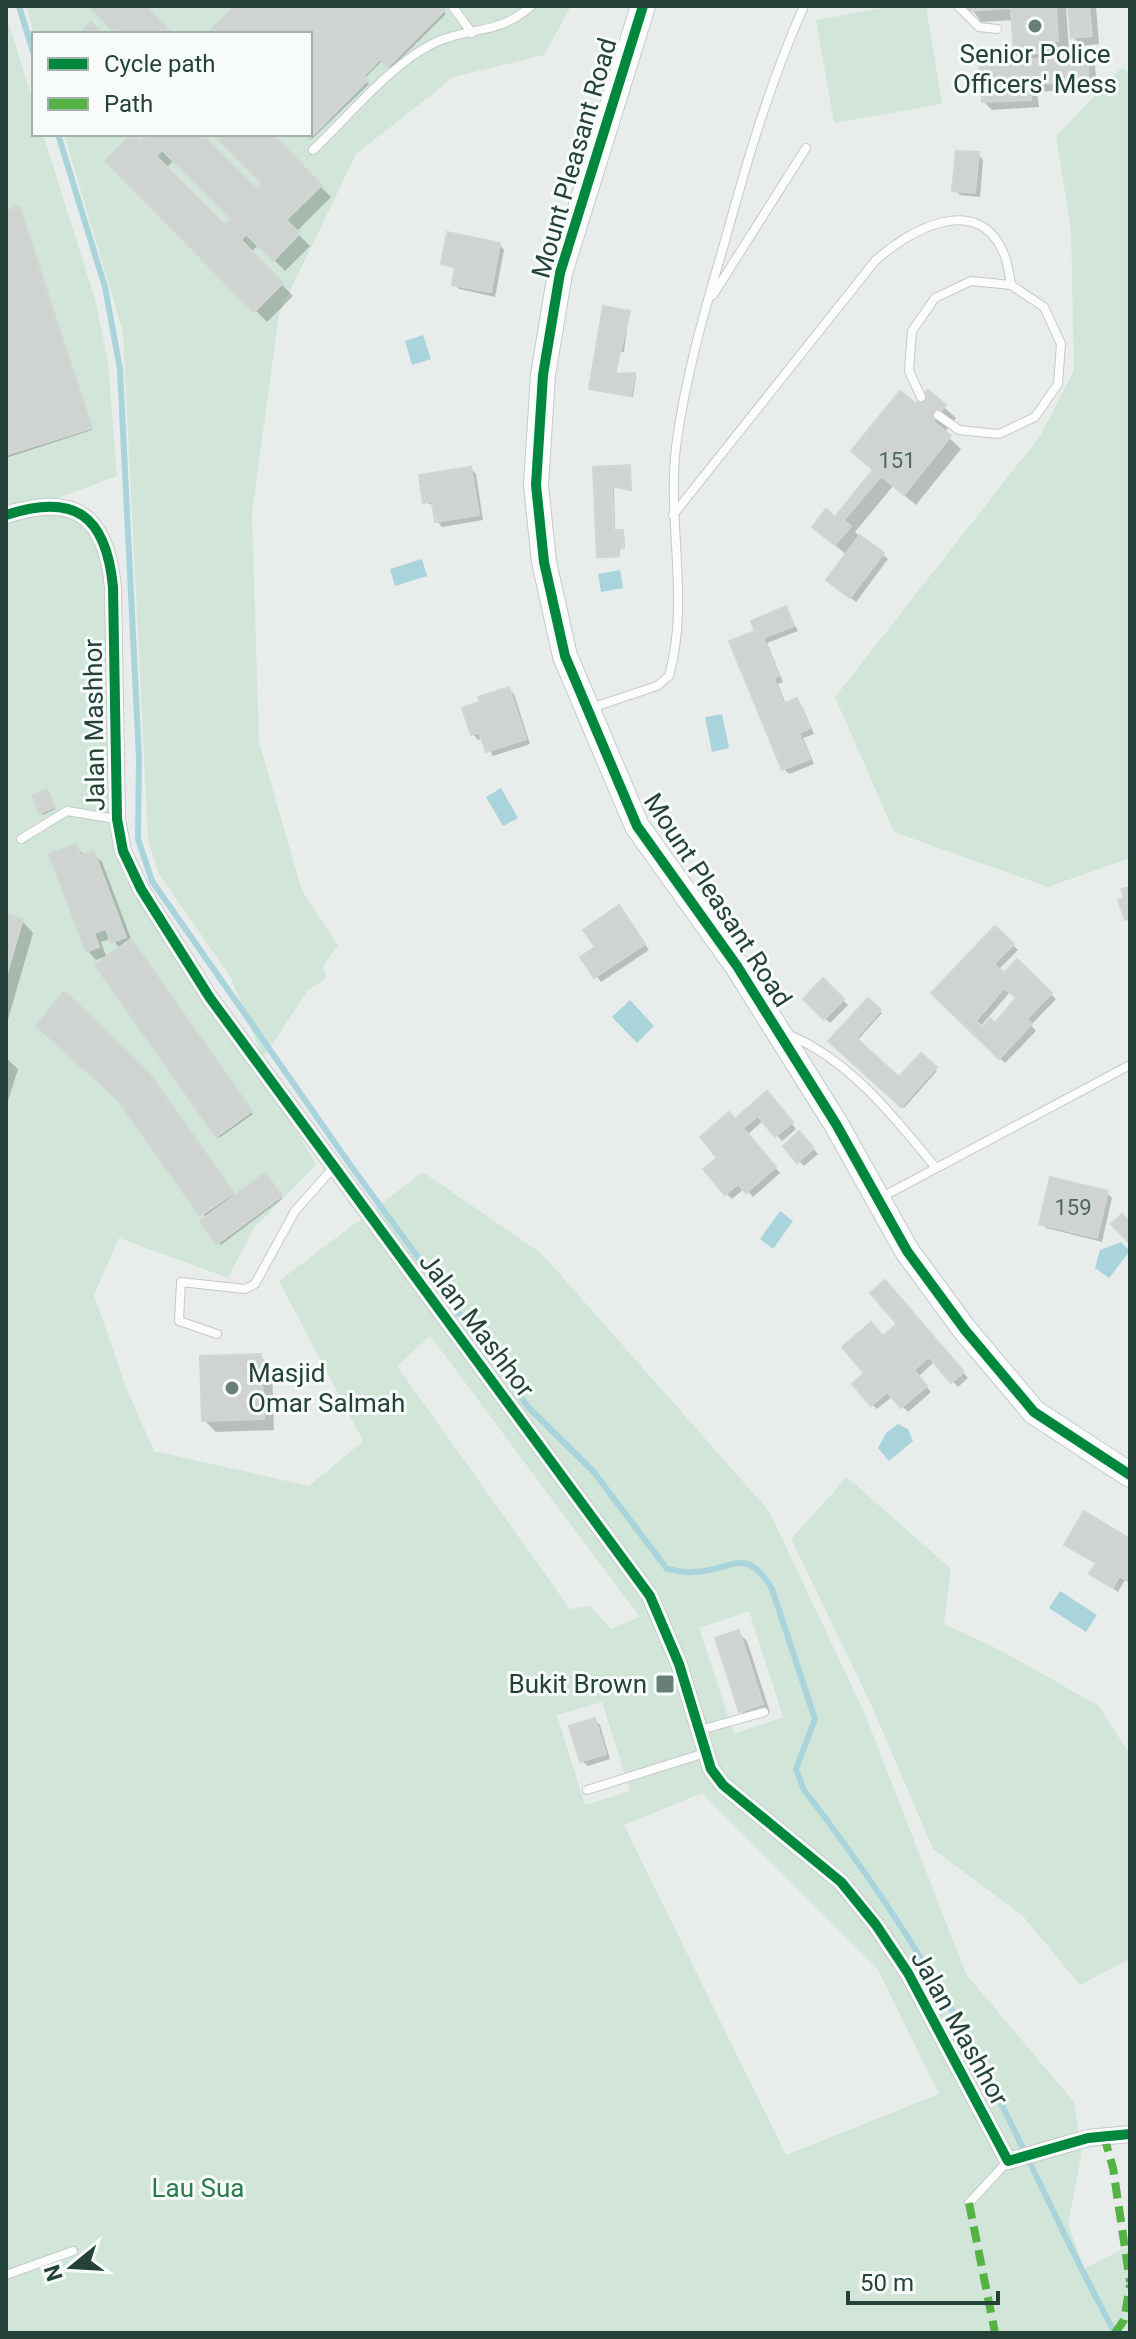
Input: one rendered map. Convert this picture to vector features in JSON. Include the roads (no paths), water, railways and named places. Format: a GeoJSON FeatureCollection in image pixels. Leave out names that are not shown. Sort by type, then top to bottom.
{"type":"FeatureCollection","features":[{"type":"Feature","properties":{"kind":"street","name":"Mount Pleasant Road"},"geometry":{"type":"LineString","coordinates":[[643,6],[560,273],[543,375],[536,485],[544,562],[565,656],[585,710],[637,826],[737,966],[907,1251],[965,1330],[1034,1412],[1130,1475]]}},
{"type":"Feature","properties":{"kind":"street","name":"Jalan Mashhor"},"geometry":{"type":"LineString","coordinates":[[6,515],[39,504],[65,506],[96,528],[105,548],[113,587],[117,819],[123,851],[158,917],[210,998],[333,1168],[650,1596],[675,1652],[705,1753],[723,1785],[841,1882],[876,1925],[1022,2158]]}},
{"type":"Feature","properties":{"kind":"street"},"geometry":{"type":"LineString","coordinates":[[1022,2158],[1088,2138],[1130,2134]]}},
{"type":"Feature","properties":{"kind":"lane"},"geometry":{"type":"LineString","coordinates":[[452,6],[472,33]]}},
{"type":"Feature","properties":{"kind":"lane"},"geometry":{"type":"LineString","coordinates":[[313,150],[402,65],[435,43],[513,22],[531,6]]}},
{"type":"Feature","properties":{"kind":"lane"},"geometry":{"type":"LineString","coordinates":[[585,710],[635,694],[669,676],[678,603],[673,515],[676,445],[706,306],[759,122],[779,61],[804,6]]}},
{"type":"Feature","properties":{"kind":"lane"},"geometry":{"type":"LineString","coordinates":[[958,6],[979,27],[997,29]]}},
{"type":"Feature","properties":{"kind":"lane"},"geometry":{"type":"LineString","coordinates":[[706,306],[806,148]]}},
{"type":"Feature","properties":{"kind":"lane"},"geometry":{"type":"LineString","coordinates":[[673,515],[875,261],[899,239],[942,222],[963,221],[981,226],[1004,253],[1011,285]]}},
{"type":"Feature","properties":{"kind":"lane"},"geometry":{"type":"LineString","coordinates":[[921,397],[909,371],[912,331],[935,298],[971,281],[1011,285],[1044,307],[1061,344],[1058,384],[1035,417],[999,434],[959,430],[938,415]]}},
{"type":"Feature","properties":{"kind":"lane"},"geometry":{"type":"LineString","coordinates":[[21,839],[67,811],[117,819]]}},
{"type":"Feature","properties":{"kind":"lane"},"geometry":{"type":"LineString","coordinates":[[777,1030],[832,1059],[888,1110],[936,1168]]}},
{"type":"Feature","properties":{"kind":"lane"},"geometry":{"type":"LineString","coordinates":[[878,1199],[1130,1065]]}},
{"type":"Feature","properties":{"kind":"lane"},"geometry":{"type":"LineString","coordinates":[[217,1334],[179,1321],[181,1282],[245,1289],[255,1284],[295,1211],[333,1168]]}},
{"type":"Feature","properties":{"kind":"lane"},"geometry":{"type":"LineString","coordinates":[[700,1730],[764,1712]]}},
{"type":"Feature","properties":{"kind":"lane"},"geometry":{"type":"LineString","coordinates":[[587,1790],[705,1753]]}},
{"type":"Feature","properties":{"kind":"lane"},"geometry":{"type":"LineString","coordinates":[[969,2203],[1022,2158]]}},
{"type":"Feature","properties":{"kind":"lane"},"geometry":{"type":"LineString","coordinates":[[6,2275],[73,2251]]}},
{"type":"Feature","properties":{"kind":"water"},"geometry":{"type":"Polygon","coordinates":[[[423,335],[431,359],[412,365],[405,341],[423,335]]]}},
{"type":"Feature","properties":{"kind":"water"},"geometry":{"type":"Polygon","coordinates":[[[422,559],[427,576],[395,586],[390,569],[422,559]]]}},
{"type":"Feature","properties":{"kind":"water"},"geometry":{"type":"Polygon","coordinates":[[[620,570],[623,588],[601,592],[598,574],[620,570]]]}},
{"type":"Feature","properties":{"kind":"water"},"geometry":{"type":"Polygon","coordinates":[[[722,714],[729,748],[712,752],[705,717],[722,714]]]}},
{"type":"Feature","properties":{"kind":"water"},"geometry":{"type":"Polygon","coordinates":[[[501,788],[518,818],[503,826],[486,797],[501,788]]]}},
{"type":"Feature","properties":{"kind":"water"},"geometry":{"type":"Polygon","coordinates":[[[630,1000],[654,1026],[637,1043],[612,1017],[630,1000]]]}},
{"type":"Feature","properties":{"kind":"water"},"geometry":{"type":"Polygon","coordinates":[[[780,1211],[793,1221],[773,1249],[760,1239],[780,1211]]]}},
{"type":"Feature","properties":{"kind":"water"},"geometry":{"type":"Polygon","coordinates":[[[1121,1242],[1130,1251],[1109,1278],[1095,1268],[1100,1250],[1121,1242]]]}},
{"type":"Feature","properties":{"kind":"water"},"geometry":{"type":"Polygon","coordinates":[[[898,1424],[908,1429],[913,1441],[889,1461],[878,1448],[886,1433],[898,1424]]]}},
{"type":"Feature","properties":{"kind":"water"},"geometry":{"type":"Polygon","coordinates":[[[1060,1591],[1097,1615],[1086,1632],[1049,1608],[1060,1591]]]}},
{"type":"Feature","properties":{"kind":"waterway"},"geometry":{"type":"LineString","coordinates":[[19,6],[32,48]]}},
{"type":"Feature","properties":{"kind":"waterway"},"geometry":{"type":"LineString","coordinates":[[59,136],[105,287],[120,369],[139,758],[138,839],[152,881],[351,1166],[528,1407],[593,1471],[667,1569],[707,1571],[737,1563],[754,1567],[763,1575],[772,1589],[815,1719],[796,1769],[804,1790],[888,1906],[944,1997],[982,2066],[1115,2333]]}},
{"type":"Feature","properties":{"kind":"place","name":"Senior Police Officers' Mess"},"geometry":{"type":"Point","coordinates":[1035,26]}},
{"type":"Feature","properties":{"kind":"place","name":"Masjid Omar Salmah"},"geometry":{"type":"Point","coordinates":[232,1388]}},
{"type":"Feature","properties":{"kind":"place","name":"Bukit Brown"},"geometry":{"type":"Point","coordinates":[665,1684]}},
{"type":"Feature","properties":{"kind":"park label","name":"Lau Sua"},"geometry":{"type":"Point","coordinates":[198,2188]}}]}
